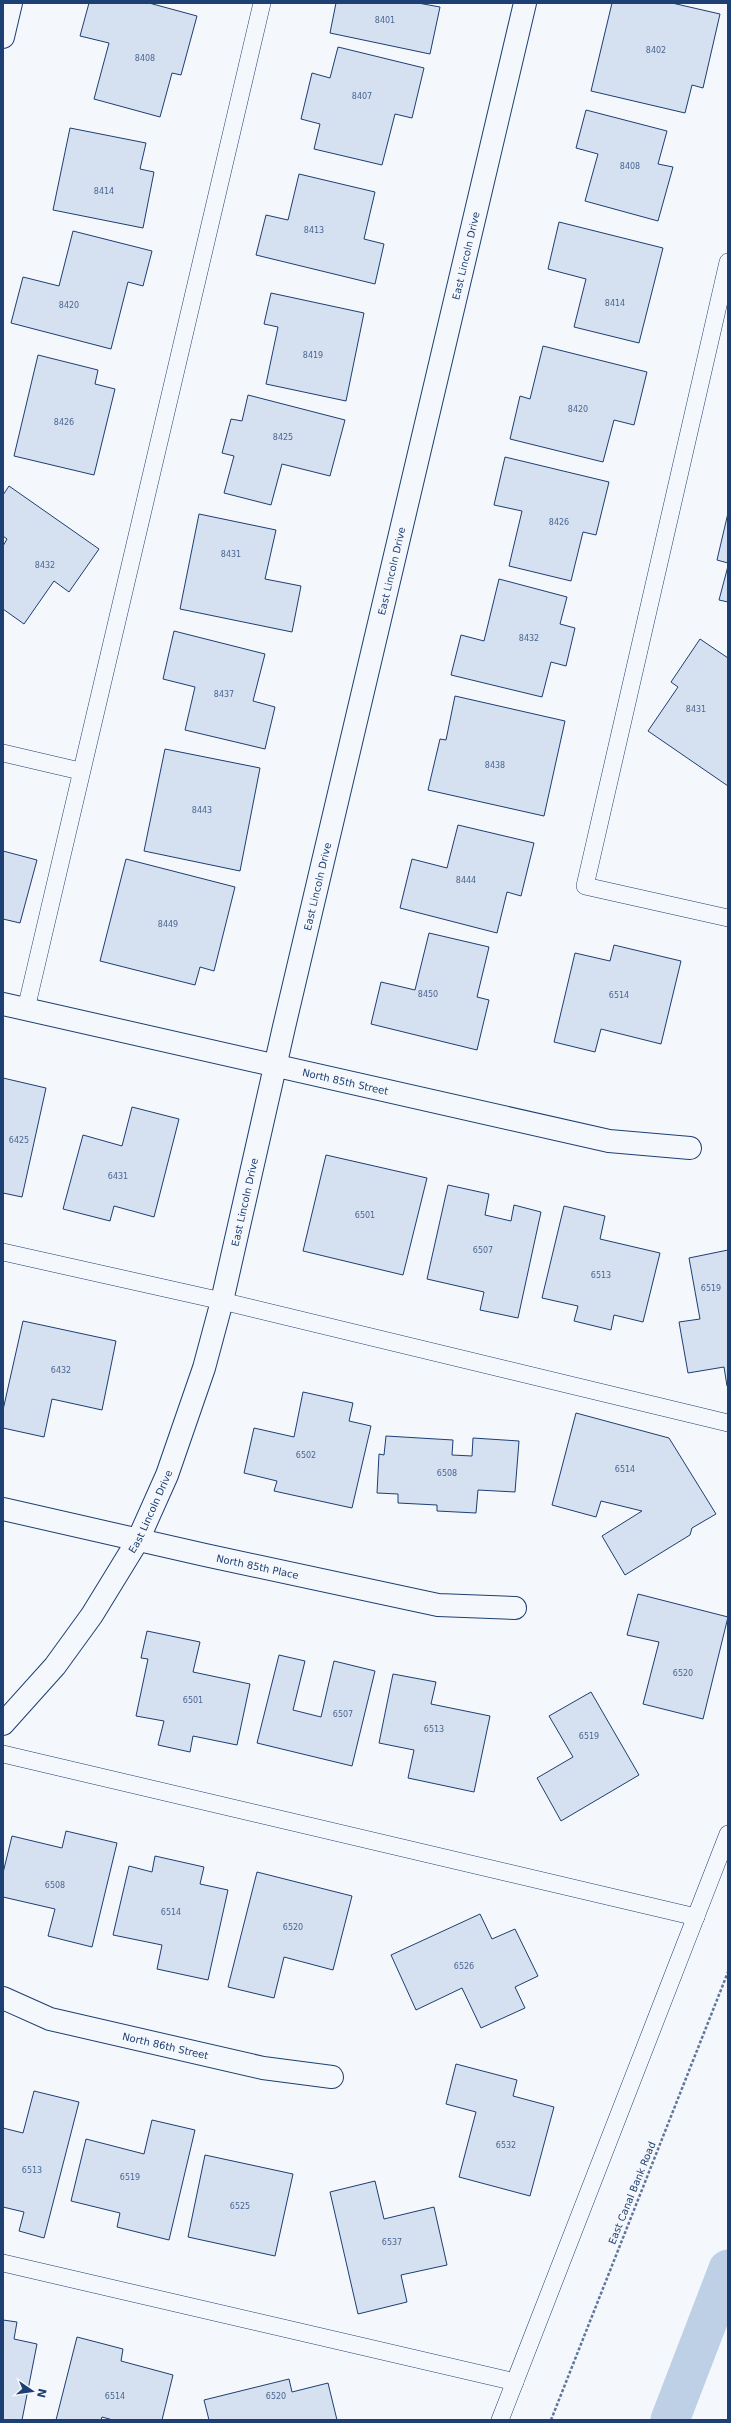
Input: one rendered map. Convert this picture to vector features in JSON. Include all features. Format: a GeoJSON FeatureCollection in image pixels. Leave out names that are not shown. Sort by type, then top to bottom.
{"type":"FeatureCollection","features":[{"type":"Feature","properties":{"kind":"street"},"geometry":{"type":"LineString","coordinates":[[3,37],[11,3]]}},
{"type":"Feature","properties":{"kind":"street","name":"East Lincoln Drive"},"geometry":{"type":"LineString","coordinates":[[3,1724],[55,1666],[92,1615],[138,1540],[167,1475],[204,1368],[222,1301],[275,1064],[525,3]]}},
{"type":"Feature","properties":{"kind":"street","name":"North 85th Street"},"geometry":{"type":"LineString","coordinates":[[3,1004],[275,1064],[609,1141],[690,1148]]}},
{"type":"Feature","properties":{"kind":"street","name":"North 85th Place"},"geometry":{"type":"LineString","coordinates":[[3,1509],[438,1605],[515,1608]]}},
{"type":"Feature","properties":{"kind":"street","name":"North 86th Street"},"geometry":{"type":"LineString","coordinates":[[3,1998],[50,2019],[263,2068],[332,2077]]}},
{"type":"Feature","properties":{"kind":"lane"},"geometry":{"type":"LineString","coordinates":[[26,1009],[80,771],[262,3]]}},
{"type":"Feature","properties":{"kind":"lane"},"geometry":{"type":"LineString","coordinates":[[728,262],[585,886],[728,918]]}},
{"type":"Feature","properties":{"kind":"lane"},"geometry":{"type":"LineString","coordinates":[[3,753],[80,771]]}},
{"type":"Feature","properties":{"kind":"lane"},"geometry":{"type":"LineString","coordinates":[[3,1252],[222,1301],[728,1423]]}},
{"type":"Feature","properties":{"kind":"lane"},"geometry":{"type":"LineString","coordinates":[[3,1754],[696,1917]]}},
{"type":"Feature","properties":{"kind":"lane"},"geometry":{"type":"LineString","coordinates":[[500,2420],[728,1834]]}},
{"type":"Feature","properties":{"kind":"lane"},"geometry":{"type":"LineString","coordinates":[[3,2263],[515,2382]]}},
{"type":"Feature","properties":{"kind":"path","name":"East Canal Bank Road"},"geometry":{"type":"LineString","coordinates":[[551,2420],[728,1972]]}},
{"type":"Feature","properties":{"kind":"building"},"geometry":{"type":"Polygon","coordinates":[[[89,3],[149,3],[197,16],[181,75],[172,73],[160,117],[94,99],[109,43],[80,36],[89,3]]]}},
{"type":"Feature","properties":{"kind":"building"},"geometry":{"type":"Polygon","coordinates":[[[336,3],[418,3],[440,7],[430,54],[330,33],[336,3]]]}},
{"type":"Feature","properties":{"kind":"building"},"geometry":{"type":"Polygon","coordinates":[[[612,3],[672,3],[720,14],[703,88],[692,85],[685,113],[591,91],[612,3]]]}},
{"type":"Feature","properties":{"kind":"building"},"geometry":{"type":"Polygon","coordinates":[[[338,47],[424,68],[412,118],[395,114],[382,165],[314,149],[320,124],[301,119],[312,73],[330,78],[338,47]]]}},
{"type":"Feature","properties":{"kind":"building"},"geometry":{"type":"Polygon","coordinates":[[[586,110],[667,131],[658,164],[673,167],[658,221],[585,201],[598,154],[576,148],[586,110]]]}},
{"type":"Feature","properties":{"kind":"building"},"geometry":{"type":"Polygon","coordinates":[[[70,128],[146,143],[140,169],[154,172],[143,228],[53,210],[70,128]]]}},
{"type":"Feature","properties":{"kind":"building"},"geometry":{"type":"Polygon","coordinates":[[[299,174],[375,192],[364,239],[384,244],[375,284],[256,255],[266,215],[288,220],[299,174]]]}},
{"type":"Feature","properties":{"kind":"building"},"geometry":{"type":"Polygon","coordinates":[[[559,222],[663,248],[639,343],[574,327],[586,279],[548,269],[559,222]]]}},
{"type":"Feature","properties":{"kind":"building"},"geometry":{"type":"Polygon","coordinates":[[[73,231],[152,251],[143,286],[128,282],[111,349],[11,323],[23,277],[59,286],[73,231]]]}},
{"type":"Feature","properties":{"kind":"building"},"geometry":{"type":"Polygon","coordinates":[[[271,293],[364,313],[346,401],[266,384],[278,327],[264,324],[271,293]]]}},
{"type":"Feature","properties":{"kind":"building"},"geometry":{"type":"Polygon","coordinates":[[[543,346],[647,372],[634,425],[614,420],[603,462],[510,439],[520,396],[530,399],[543,346]]]}},
{"type":"Feature","properties":{"kind":"building"},"geometry":{"type":"Polygon","coordinates":[[[38,355],[98,370],[95,384],[115,389],[94,475],[14,456],[38,355]]]}},
{"type":"Feature","properties":{"kind":"building"},"geometry":{"type":"Polygon","coordinates":[[[248,395],[345,420],[330,476],[282,464],[271,505],[224,493],[234,456],[222,453],[231,419],[242,421],[248,395]]]}},
{"type":"Feature","properties":{"kind":"building"},"geometry":{"type":"Polygon","coordinates":[[[505,457],[609,482],[596,535],[583,532],[571,581],[509,566],[522,511],[494,505],[505,457]]]}},
{"type":"Feature","properties":{"kind":"building"},"geometry":{"type":"Polygon","coordinates":[[[9,486],[99,549],[69,592],[54,581],[24,624],[3,609],[3,546],[7,539],[3,536],[3,495],[9,486]]]}},
{"type":"Feature","properties":{"kind":"building"},"geometry":{"type":"Polygon","coordinates":[[[728,513],[728,563],[717,560],[728,513]]]}},
{"type":"Feature","properties":{"kind":"building"},"geometry":{"type":"Polygon","coordinates":[[[199,514],[276,530],[265,579],[301,586],[292,632],[180,609],[199,514]]]}},
{"type":"Feature","properties":{"kind":"building"},"geometry":{"type":"Polygon","coordinates":[[[728,566],[728,602],[719,600],[728,566]]]}},
{"type":"Feature","properties":{"kind":"building"},"geometry":{"type":"Polygon","coordinates":[[[499,579],[567,597],[560,624],[575,628],[566,666],[551,662],[542,697],[451,675],[461,635],[484,641],[499,579]]]}},
{"type":"Feature","properties":{"kind":"building"},"geometry":{"type":"Polygon","coordinates":[[[174,631],[265,654],[253,701],[275,707],[265,749],[185,730],[195,687],[163,679],[174,631]]]}},
{"type":"Feature","properties":{"kind":"building"},"geometry":{"type":"Polygon","coordinates":[[[700,639],[728,658],[728,786],[648,731],[678,687],[671,682],[700,639]]]}},
{"type":"Feature","properties":{"kind":"building"},"geometry":{"type":"Polygon","coordinates":[[[455,696],[565,721],[544,816],[428,790],[440,739],[446,740],[455,696]]]}},
{"type":"Feature","properties":{"kind":"building"},"geometry":{"type":"Polygon","coordinates":[[[165,749],[260,768],[240,871],[144,851],[165,749]]]}},
{"type":"Feature","properties":{"kind":"building"},"geometry":{"type":"Polygon","coordinates":[[[458,825],[534,843],[521,896],[507,892],[497,933],[400,908],[412,859],[447,868],[458,825]]]}},
{"type":"Feature","properties":{"kind":"building"},"geometry":{"type":"Polygon","coordinates":[[[3,851],[37,860],[20,923],[3,919],[3,851]]]}},
{"type":"Feature","properties":{"kind":"building"},"geometry":{"type":"Polygon","coordinates":[[[126,859],[235,887],[214,971],[200,967],[195,985],[100,961],[126,859]]]}},
{"type":"Feature","properties":{"kind":"building"},"geometry":{"type":"Polygon","coordinates":[[[429,933],[489,947],[477,997],[489,1000],[477,1050],[371,1024],[381,982],[415,990],[429,933]]]}},
{"type":"Feature","properties":{"kind":"building"},"geometry":{"type":"Polygon","coordinates":[[[614,945],[681,961],[661,1044],[601,1029],[595,1052],[554,1042],[575,953],[610,961],[614,945]]]}},
{"type":"Feature","properties":{"kind":"building"},"geometry":{"type":"Polygon","coordinates":[[[3,1078],[46,1088],[22,1197],[3,1193],[3,1078]]]}},
{"type":"Feature","properties":{"kind":"building"},"geometry":{"type":"Polygon","coordinates":[[[132,1107],[179,1119],[154,1217],[114,1206],[110,1221],[63,1209],[83,1135],[122,1146],[132,1107]]]}},
{"type":"Feature","properties":{"kind":"building"},"geometry":{"type":"Polygon","coordinates":[[[326,1155],[427,1178],[403,1275],[303,1251],[326,1155]]]}},
{"type":"Feature","properties":{"kind":"building"},"geometry":{"type":"Polygon","coordinates":[[[448,1185],[489,1194],[485,1215],[511,1221],[514,1205],[541,1212],[518,1318],[480,1310],[484,1292],[427,1279],[448,1185]]]}},
{"type":"Feature","properties":{"kind":"building"},"geometry":{"type":"Polygon","coordinates":[[[564,1206],[605,1216],[600,1239],[660,1253],[643,1322],[614,1315],[611,1330],[574,1321],[578,1306],[542,1298],[564,1206]]]}},
{"type":"Feature","properties":{"kind":"building"},"geometry":{"type":"Polygon","coordinates":[[[728,1250],[727,1386],[724,1367],[688,1373],[679,1322],[700,1319],[689,1258],[728,1250]]]}},
{"type":"Feature","properties":{"kind":"building"},"geometry":{"type":"Polygon","coordinates":[[[23,1321],[116,1341],[102,1410],[52,1399],[44,1437],[3,1428],[3,1410],[23,1321]]]}},
{"type":"Feature","properties":{"kind":"building"},"geometry":{"type":"Polygon","coordinates":[[[303,1392],[353,1403],[349,1421],[371,1426],[352,1508],[274,1491],[277,1481],[244,1473],[254,1428],[294,1437],[303,1392]]]}},
{"type":"Feature","properties":{"kind":"building"},"geometry":{"type":"Polygon","coordinates":[[[576,1413],[669,1438],[716,1514],[692,1528],[690,1535],[625,1575],[602,1536],[642,1511],[601,1501],[596,1517],[552,1505],[576,1413]]]}},
{"type":"Feature","properties":{"kind":"building"},"geometry":{"type":"Polygon","coordinates":[[[386,1436],[453,1440],[452,1455],[472,1456],[473,1438],[519,1441],[515,1492],[478,1490],[476,1513],[437,1511],[437,1505],[398,1503],[398,1494],[377,1493],[379,1454],[384,1455],[386,1436]]]}},
{"type":"Feature","properties":{"kind":"building"},"geometry":{"type":"Polygon","coordinates":[[[638,1594],[728,1617],[703,1719],[643,1704],[659,1642],[627,1635],[638,1594]]]}},
{"type":"Feature","properties":{"kind":"building"},"geometry":{"type":"Polygon","coordinates":[[[147,1631],[200,1642],[193,1672],[250,1684],[237,1745],[193,1736],[190,1752],[158,1745],[164,1721],[136,1716],[148,1659],[141,1658],[147,1631]]]}},
{"type":"Feature","properties":{"kind":"building"},"geometry":{"type":"Polygon","coordinates":[[[279,1655],[305,1661],[293,1710],[321,1717],[334,1661],[375,1671],[352,1766],[257,1743],[279,1655]]]}},
{"type":"Feature","properties":{"kind":"building"},"geometry":{"type":"Polygon","coordinates":[[[393,1674],[436,1682],[431,1704],[490,1716],[474,1792],[408,1778],[414,1750],[379,1743],[393,1674]]]}},
{"type":"Feature","properties":{"kind":"building"},"geometry":{"type":"Polygon","coordinates":[[[591,1692],[639,1775],[561,1821],[537,1778],[573,1757],[549,1716],[591,1692]]]}},
{"type":"Feature","properties":{"kind":"building"},"geometry":{"type":"Polygon","coordinates":[[[66,1831],[117,1843],[92,1947],[48,1936],[55,1909],[3,1897],[3,1873],[12,1836],[62,1848],[66,1831]]]}},
{"type":"Feature","properties":{"kind":"building"},"geometry":{"type":"Polygon","coordinates":[[[155,1856],[204,1867],[200,1884],[228,1890],[208,1980],[157,1969],[162,1945],[113,1935],[129,1866],[152,1872],[155,1856]]]}},
{"type":"Feature","properties":{"kind":"building"},"geometry":{"type":"Polygon","coordinates":[[[257,1872],[352,1896],[333,1970],[284,1957],[274,1998],[228,1987],[257,1872]]]}},
{"type":"Feature","properties":{"kind":"building"},"geometry":{"type":"Polygon","coordinates":[[[480,1914],[492,1939],[515,1929],[538,1976],[515,1987],[525,2008],[481,2028],[462,1988],[416,2010],[391,1955],[480,1914]]]}},
{"type":"Feature","properties":{"kind":"building"},"geometry":{"type":"Polygon","coordinates":[[[456,2064],[517,2080],[513,2096],[554,2107],[530,2196],[459,2177],[476,2112],[446,2104],[456,2064]]]}},
{"type":"Feature","properties":{"kind":"building"},"geometry":{"type":"Polygon","coordinates":[[[34,2091],[79,2102],[44,2238],[19,2231],[24,2212],[3,2207],[3,2128],[23,2133],[34,2091]]]}},
{"type":"Feature","properties":{"kind":"building"},"geometry":{"type":"Polygon","coordinates":[[[152,2120],[195,2130],[169,2240],[117,2227],[120,2213],[71,2201],[86,2139],[144,2154],[152,2120]]]}},
{"type":"Feature","properties":{"kind":"building"},"geometry":{"type":"Polygon","coordinates":[[[205,2155],[293,2174],[275,2256],[188,2237],[205,2155]]]}},
{"type":"Feature","properties":{"kind":"building"},"geometry":{"type":"Polygon","coordinates":[[[375,2181],[384,2219],[434,2207],[447,2265],[401,2275],[407,2302],[358,2314],[330,2192],[375,2181]]]}},
{"type":"Feature","properties":{"kind":"building"},"geometry":{"type":"Polygon","coordinates":[[[3,2320],[17,2322],[14,2339],[37,2344],[22,2420],[3,2420],[3,2320]]]}},
{"type":"Feature","properties":{"kind":"building"},"geometry":{"type":"Polygon","coordinates":[[[77,2337],[123,2349],[121,2361],[173,2375],[162,2420],[113,2420],[102,2417],[101,2420],[56,2420],[77,2337]]]}},
{"type":"Feature","properties":{"kind":"building"},"geometry":{"type":"Polygon","coordinates":[[[289,2379],[292,2392],[328,2383],[337,2420],[209,2420],[204,2400],[289,2379]]]}},
{"type":"Feature","properties":{"kind":"waterway"},"geometry":{"type":"LineString","coordinates":[[670,2420],[728,2269]]}}]}
